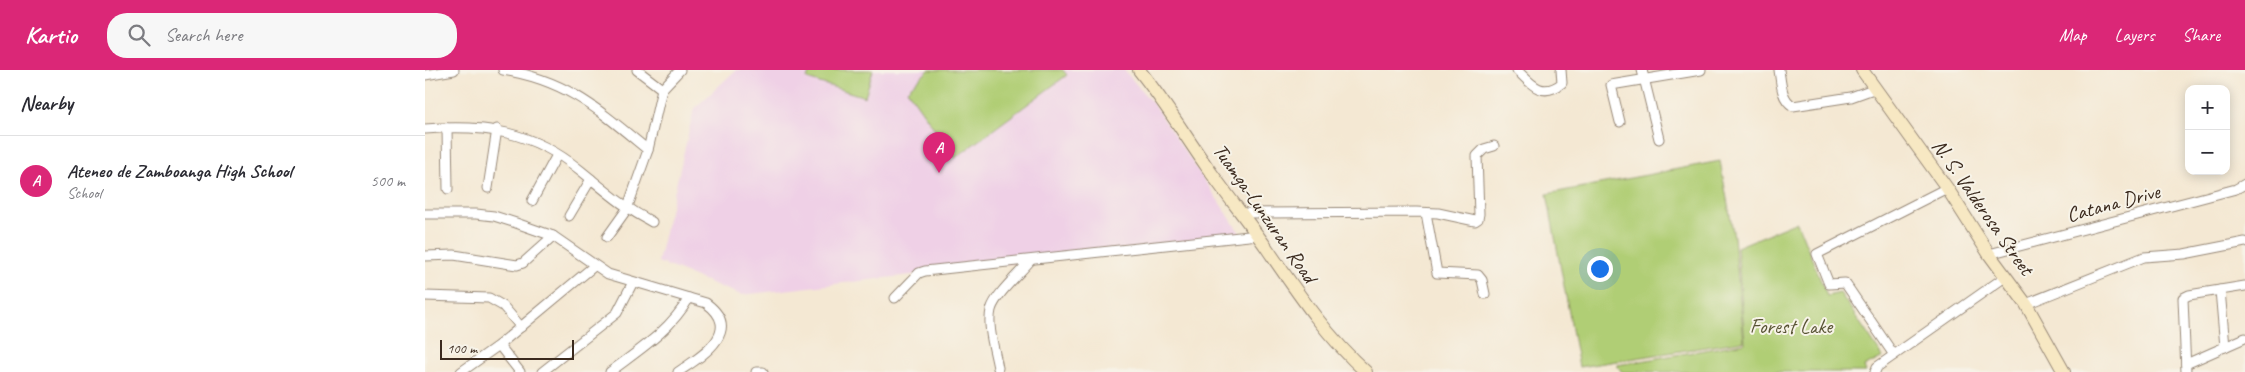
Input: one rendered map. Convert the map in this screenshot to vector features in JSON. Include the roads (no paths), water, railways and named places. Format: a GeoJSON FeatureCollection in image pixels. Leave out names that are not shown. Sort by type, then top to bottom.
{"type":"FeatureCollection","features":[{"type":"Feature","properties":{"kind":"street"},"geometry":{"type":"LineString","coordinates":[[425,75],[454,70]]}},
{"type":"Feature","properties":{"kind":"street"},"geometry":{"type":"LineString","coordinates":[[503,70],[549,81],[581,96],[648,150]]}},
{"type":"Feature","properties":{"kind":"street"},"geometry":{"type":"LineString","coordinates":[[637,70],[662,89]]}},
{"type":"Feature","properties":{"kind":"street"},"geometry":{"type":"LineString","coordinates":[[607,236],[627,209],[648,150],[662,89],[680,70]]}},
{"type":"Feature","properties":{"kind":"street","name":"Tuamga-Lunzuran Road"},"geometry":{"type":"LineString","coordinates":[[1139,70],[1164,100],[1207,166],[1243,213],[1303,301],[1339,348],[1366,372]]}},
{"type":"Feature","properties":{"kind":"street"},"geometry":{"type":"LineString","coordinates":[[1517,70],[1536,89],[1541,91],[1562,83],[1561,70]]}},
{"type":"Feature","properties":{"kind":"street"},"geometry":{"type":"LineString","coordinates":[[1620,122],[1611,85],[1643,74],[1701,70]]}},
{"type":"Feature","properties":{"kind":"street"},"geometry":{"type":"LineString","coordinates":[[1779,70],[1783,94],[1788,103],[1793,106],[1851,98],[1876,88]]}},
{"type":"Feature","properties":{"kind":"street","name":"N. S. Valderosa Street"},"geometry":{"type":"LineString","coordinates":[[1862,70],[1947,188],[1989,254],[2026,304],[2064,372]]}},
{"type":"Feature","properties":{"kind":"street"},"geometry":{"type":"LineString","coordinates":[[1643,74],[1659,139]]}},
{"type":"Feature","properties":{"kind":"street"},"geometry":{"type":"LineString","coordinates":[[447,128],[448,189]]}},
{"type":"Feature","properties":{"kind":"street"},"geometry":{"type":"LineString","coordinates":[[425,129],[497,129],[533,140],[591,179],[627,209],[651,222]]}},
{"type":"Feature","properties":{"kind":"street"},"geometry":{"type":"LineString","coordinates":[[488,188],[497,129]]}},
{"type":"Feature","properties":{"kind":"street"},"geometry":{"type":"LineString","coordinates":[[1243,213],[1426,213],[1469,221],[1478,219],[1477,156],[1483,149],[1494,146]]}},
{"type":"Feature","properties":{"kind":"street"},"geometry":{"type":"LineString","coordinates":[[532,201],[557,155]]}},
{"type":"Feature","properties":{"kind":"street"},"geometry":{"type":"LineString","coordinates":[[569,216],[591,179]]}},
{"type":"Feature","properties":{"kind":"street","name":"Catana Drive"},"geometry":{"type":"LineString","coordinates":[[1989,254],[2236,189],[2245,184]]}},
{"type":"Feature","properties":{"kind":"street"},"geometry":{"type":"LineString","coordinates":[[1894,355],[1845,282],[1829,284],[1817,254],[1947,188]]}},
{"type":"Feature","properties":{"kind":"street"},"geometry":{"type":"LineString","coordinates":[[1426,213],[1437,273],[1478,275],[1482,280],[1485,294]]}},
{"type":"Feature","properties":{"kind":"street"},"geometry":{"type":"LineString","coordinates":[[425,214],[494,216],[553,236],[608,274],[706,304],[712,308],[722,321],[718,338],[707,352],[678,372]]}},
{"type":"Feature","properties":{"kind":"street"},"geometry":{"type":"LineString","coordinates":[[895,298],[919,273],[925,271],[1258,235]]}},
{"type":"Feature","properties":{"kind":"street"},"geometry":{"type":"LineString","coordinates":[[425,256],[454,255],[517,264],[523,262],[553,236]]}},
{"type":"Feature","properties":{"kind":"street"},"geometry":{"type":"LineString","coordinates":[[2026,304],[2143,257],[2184,254],[2245,242]]}},
{"type":"Feature","properties":{"kind":"street"},"geometry":{"type":"LineString","coordinates":[[998,368],[991,310],[995,301],[1029,261]]}},
{"type":"Feature","properties":{"kind":"street"},"geometry":{"type":"LineString","coordinates":[[461,372],[499,345],[594,266]]}},
{"type":"Feature","properties":{"kind":"street"},"geometry":{"type":"LineString","coordinates":[[1875,372],[1877,367],[2005,277]]}},
{"type":"Feature","properties":{"kind":"street"},"geometry":{"type":"LineString","coordinates":[[542,372],[617,313],[633,282]]}},
{"type":"Feature","properties":{"kind":"street"},"geometry":{"type":"LineString","coordinates":[[2245,286],[2189,295],[2183,298],[2186,368],[2245,338]]}},
{"type":"Feature","properties":{"kind":"street"},"geometry":{"type":"LineString","coordinates":[[2220,290],[2225,347]]}},
{"type":"Feature","properties":{"kind":"street"},"geometry":{"type":"LineString","coordinates":[[425,296],[489,298],[503,306],[521,326]]}},
{"type":"Feature","properties":{"kind":"street"},"geometry":{"type":"LineString","coordinates":[[610,372],[669,327],[679,316],[689,298]]}},
{"type":"Feature","properties":{"kind":"street"},"geometry":{"type":"LineString","coordinates":[[499,345],[520,372]]}},
{"type":"Feature","properties":{"kind":"street"},"geometry":{"type":"LineString","coordinates":[[756,372],[763,372]]}},
{"type":"Feature","properties":{"kind":"place","name":"Ateneo de Zamboanga High School"},"geometry":{"type":"Point","coordinates":[939,173]}},
{"type":"Feature","properties":{"kind":"park label","name":"Forest Lake"},"geometry":{"type":"Point","coordinates":[1791,326]}}]}
